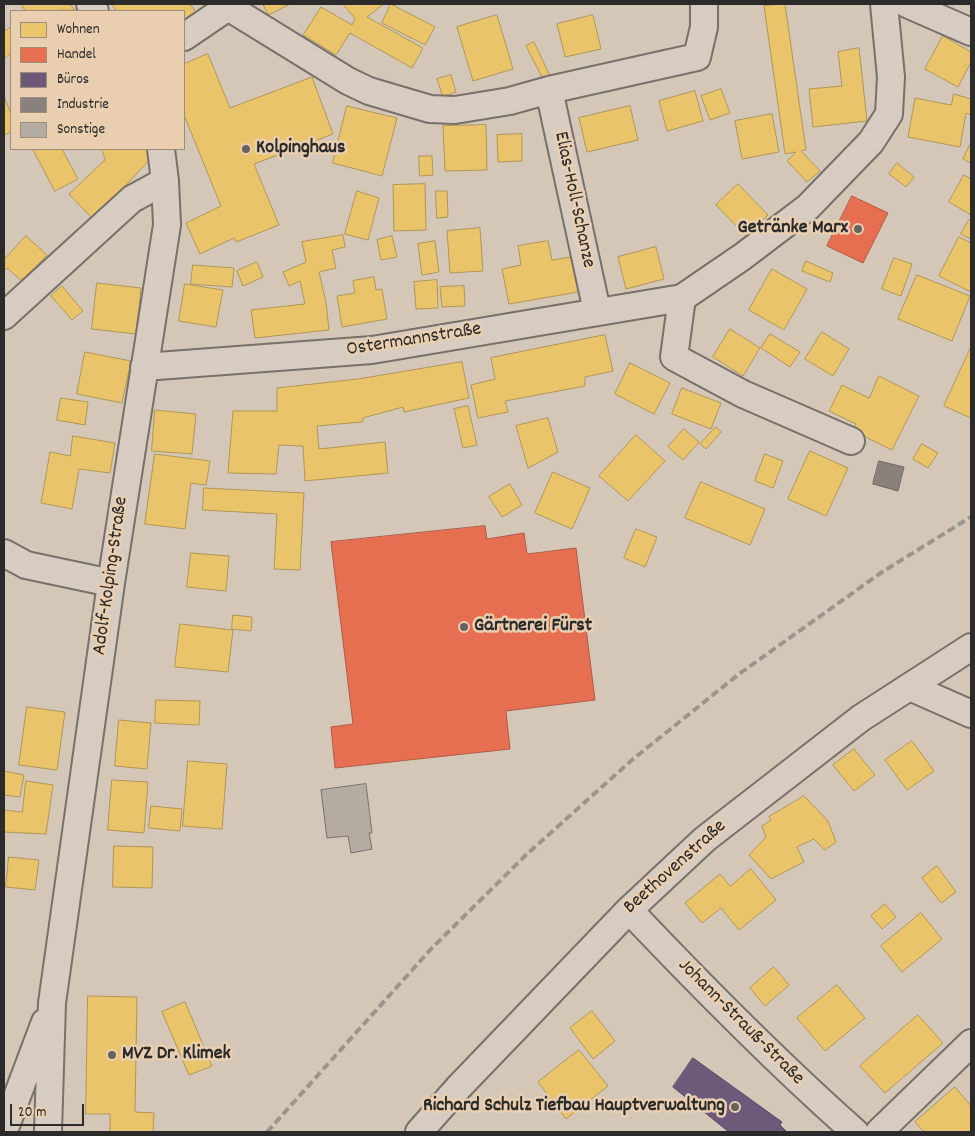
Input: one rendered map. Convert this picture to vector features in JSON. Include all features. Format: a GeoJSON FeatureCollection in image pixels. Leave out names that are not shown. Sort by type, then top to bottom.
{"type":"FeatureCollection","features":[{"type":"Feature","properties":{"kind":"street"},"geometry":{"type":"LineString","coordinates":[[185,36],[228,5],[348,81],[369,91],[430,109],[455,110],[510,101],[550,90],[697,57],[704,27],[704,4]]}},
{"type":"Feature","properties":{"kind":"street","name":"Ostermannstraße"},"geometry":{"type":"LineString","coordinates":[[144,367],[372,350],[682,298],[742,257],[808,207],[871,142],[889,114],[891,77],[884,4]]}},
{"type":"Feature","properties":{"kind":"street"},"geometry":{"type":"LineString","coordinates":[[908,4],[971,32]]}},
{"type":"Feature","properties":{"kind":"street","name":"Elias-Holl-Schanze"},"geometry":{"type":"LineString","coordinates":[[550,90],[598,311]]}},
{"type":"Feature","properties":{"kind":"street","name":"Adolf-Kolping-Straße"},"geometry":{"type":"LineString","coordinates":[[48,1132],[52,1003],[111,583],[166,233],[165,181],[161,150]]}},
{"type":"Feature","properties":{"kind":"street"},"geometry":{"type":"LineString","coordinates":[[4,316],[132,199],[165,181]]}},
{"type":"Feature","properties":{"kind":"street"},"geometry":{"type":"LineString","coordinates":[[682,298],[674,357],[743,394],[851,441]]}},
{"type":"Feature","properties":{"kind":"street"},"geometry":{"type":"LineString","coordinates":[[4,553],[26,565],[111,583]]}},
{"type":"Feature","properties":{"kind":"street","name":"Beethovenstraße"},"geometry":{"type":"LineString","coordinates":[[419,1132],[458,1088],[629,910],[705,839],[861,718],[971,647]]}},
{"type":"Feature","properties":{"kind":"street"},"geometry":{"type":"LineString","coordinates":[[910,687],[971,714]]}},
{"type":"Feature","properties":{"kind":"street","name":"Johann-Strauß-Straße"},"geometry":{"type":"LineString","coordinates":[[629,910],[707,992],[855,1132]]}},
{"type":"Feature","properties":{"kind":"street","name":"Adolf-Kolping-Straße"},"geometry":{"type":"LineString","coordinates":[[4,1131],[52,1003]]}},
{"type":"Feature","properties":{"kind":"street"},"geometry":{"type":"LineString","coordinates":[[879,1132],[971,1043]]}},
{"type":"Feature","properties":{"kind":"building: Wohnen"},"geometry":{"type":"Polygon","coordinates":[[[21,4],[70,4],[75,10],[25,10],[21,4]]]}},
{"type":"Feature","properties":{"kind":"building: Wohnen"},"geometry":{"type":"Polygon","coordinates":[[[112,4],[190,4],[199,17],[185,26],[185,10],[116,10],[112,4]]]}},
{"type":"Feature","properties":{"kind":"building: Wohnen"},"geometry":{"type":"Polygon","coordinates":[[[263,4],[290,4],[269,15],[263,4]]]}},
{"type":"Feature","properties":{"kind":"building: Wohnen"},"geometry":{"type":"Polygon","coordinates":[[[343,4],[384,4],[367,17],[423,48],[412,68],[350,33],[336,55],[303,35],[321,7],[352,25],[355,19],[343,4]]]}},
{"type":"Feature","properties":{"kind":"building: Wohnen"},"geometry":{"type":"Polygon","coordinates":[[[391,4],[435,27],[425,45],[382,23],[391,4]]]}},
{"type":"Feature","properties":{"kind":"building: Wohnen"},"geometry":{"type":"Polygon","coordinates":[[[785,4],[806,150],[801,151],[820,171],[807,182],[787,161],[796,152],[785,154],[764,6],[785,4]]]}},
{"type":"Feature","properties":{"kind":"building: Wohnen"},"geometry":{"type":"Polygon","coordinates":[[[497,15],[513,69],[473,81],[457,27],[497,15]]]}},
{"type":"Feature","properties":{"kind":"building: Wohnen"},"geometry":{"type":"Polygon","coordinates":[[[593,15],[601,49],[565,57],[557,24],[593,15]]]}},
{"type":"Feature","properties":{"kind":"building: Wohnen"},"geometry":{"type":"Polygon","coordinates":[[[10,28],[10,54],[4,59],[4,32],[10,28]]]}},
{"type":"Feature","properties":{"kind":"building: Wohnen"},"geometry":{"type":"Polygon","coordinates":[[[943,36],[971,52],[971,62],[958,87],[925,69],[943,36]]]}},
{"type":"Feature","properties":{"kind":"building: Wohnen"},"geometry":{"type":"Polygon","coordinates":[[[534,42],[550,76],[543,79],[526,46],[534,42]]]}},
{"type":"Feature","properties":{"kind":"building: Wohnen"},"geometry":{"type":"Polygon","coordinates":[[[859,48],[867,121],[813,127],[809,89],[842,86],[838,52],[859,48]]]}},
{"type":"Feature","properties":{"kind":"building: Wohnen","name":"Kolpinghaus"},"geometry":{"type":"Polygon","coordinates":[[[208,54],[230,108],[312,77],[333,134],[254,164],[279,225],[236,242],[234,238],[200,254],[186,223],[221,206],[185,117],[185,64],[208,54]]]}},
{"type":"Feature","properties":{"kind":"building: Wohnen"},"geometry":{"type":"Polygon","coordinates":[[[451,75],[456,92],[443,97],[437,79],[451,75]]]}},
{"type":"Feature","properties":{"kind":"building: Wohnen"},"geometry":{"type":"Polygon","coordinates":[[[721,89],[730,113],[710,120],[701,96],[721,89]]]}},
{"type":"Feature","properties":{"kind":"building: Wohnen"},"geometry":{"type":"Polygon","coordinates":[[[695,91],[703,121],[667,131],[659,101],[695,91]]]}},
{"type":"Feature","properties":{"kind":"building: Wohnen"},"geometry":{"type":"Polygon","coordinates":[[[954,94],[971,99],[971,115],[966,113],[960,147],[908,137],[915,98],[951,105],[954,94]]]}},
{"type":"Feature","properties":{"kind":"building: Wohnen"},"geometry":{"type":"Polygon","coordinates":[[[4,96],[10,111],[10,132],[4,135],[4,96]]]}},
{"type":"Feature","properties":{"kind":"building: Wohnen"},"geometry":{"type":"Polygon","coordinates":[[[347,106],[397,118],[382,176],[333,163],[347,106]]]}},
{"type":"Feature","properties":{"kind":"building: Wohnen"},"geometry":{"type":"Polygon","coordinates":[[[630,106],[638,140],[587,152],[579,118],[630,106]]]}},
{"type":"Feature","properties":{"kind":"building: Wohnen"},"geometry":{"type":"Polygon","coordinates":[[[772,114],[779,152],[742,159],[735,121],[772,114]]]}},
{"type":"Feature","properties":{"kind":"building: Wohnen"},"geometry":{"type":"Polygon","coordinates":[[[486,125],[487,170],[445,171],[443,126],[486,125]]]}},
{"type":"Feature","properties":{"kind":"building: Wohnen"},"geometry":{"type":"Polygon","coordinates":[[[522,134],[522,161],[498,162],[497,135],[522,134]]]}},
{"type":"Feature","properties":{"kind":"building: Wohnen"},"geometry":{"type":"Polygon","coordinates":[[[971,143],[971,163],[963,159],[971,143]]]}},
{"type":"Feature","properties":{"kind":"building: Wohnen"},"geometry":{"type":"Polygon","coordinates":[[[34,150],[63,150],[78,179],[55,191],[34,150]]]}},
{"type":"Feature","properties":{"kind":"building: Wohnen"},"geometry":{"type":"Polygon","coordinates":[[[102,150],[148,150],[151,158],[94,220],[69,194],[105,160],[102,150]]]}},
{"type":"Feature","properties":{"kind":"building: Wohnen"},"geometry":{"type":"Polygon","coordinates":[[[419,156],[432,156],[433,175],[420,176],[419,156]]]}},
{"type":"Feature","properties":{"kind":"building: Wohnen"},"geometry":{"type":"Polygon","coordinates":[[[897,163],[914,177],[906,187],[889,174],[897,163]]]}},
{"type":"Feature","properties":{"kind":"building: Wohnen"},"geometry":{"type":"Polygon","coordinates":[[[964,175],[971,179],[971,215],[949,202],[964,175]]]}},
{"type":"Feature","properties":{"kind":"building: Wohnen"},"geometry":{"type":"Polygon","coordinates":[[[425,184],[426,230],[394,231],[393,185],[425,184]]]}},
{"type":"Feature","properties":{"kind":"building: Wohnen"},"geometry":{"type":"Polygon","coordinates":[[[738,184],[768,215],[746,236],[716,205],[738,184]]]}},
{"type":"Feature","properties":{"kind":"building: Wohnen"},"geometry":{"type":"Polygon","coordinates":[[[357,191],[379,198],[368,240],[345,234],[357,191]]]}},
{"type":"Feature","properties":{"kind":"building: Wohnen"},"geometry":{"type":"Polygon","coordinates":[[[436,191],[447,191],[448,217],[437,218],[436,191]]]}},
{"type":"Feature","properties":{"kind":"building: Wohnen"},"geometry":{"type":"Polygon","coordinates":[[[969,220],[971,221],[971,239],[961,234],[969,220]]]}},
{"type":"Feature","properties":{"kind":"building: Wohnen"},"geometry":{"type":"Polygon","coordinates":[[[480,228],[483,271],[450,273],[447,231],[480,228]]]}},
{"type":"Feature","properties":{"kind":"building: Wohnen"},"geometry":{"type":"Polygon","coordinates":[[[343,235],[345,247],[332,250],[336,268],[319,272],[326,302],[329,330],[255,338],[251,310],[305,304],[300,281],[289,286],[283,272],[306,262],[302,242],[343,235]]]}},
{"type":"Feature","properties":{"kind":"building: Wohnen"},"geometry":{"type":"Polygon","coordinates":[[[26,236],[47,255],[22,281],[7,268],[4,271],[4,260],[26,236]]]}},
{"type":"Feature","properties":{"kind":"building: Wohnen"},"geometry":{"type":"Polygon","coordinates":[[[392,236],[397,257],[381,260],[377,240],[392,236]]]}},
{"type":"Feature","properties":{"kind":"building: Wohnen"},"geometry":{"type":"Polygon","coordinates":[[[959,237],[971,243],[971,292],[939,276],[959,237]]]}},
{"type":"Feature","properties":{"kind":"building: Wohnen"},"geometry":{"type":"Polygon","coordinates":[[[435,241],[439,272],[422,275],[418,244],[435,241]]]}},
{"type":"Feature","properties":{"kind":"building: Wohnen"},"geometry":{"type":"Polygon","coordinates":[[[548,241],[552,260],[578,256],[584,291],[509,304],[502,269],[521,265],[518,246],[548,241]]]}},
{"type":"Feature","properties":{"kind":"building: Wohnen"},"geometry":{"type":"Polygon","coordinates":[[[656,247],[664,279],[626,289],[618,257],[656,247]]]}},
{"type":"Feature","properties":{"kind":"building: Wohnen"},"geometry":{"type":"Polygon","coordinates":[[[894,258],[912,264],[901,296],[882,289],[894,258]]]}},
{"type":"Feature","properties":{"kind":"building: Wohnen"},"geometry":{"type":"Polygon","coordinates":[[[806,261],[833,273],[830,282],[802,271],[806,261]]]}},
{"type":"Feature","properties":{"kind":"building: Wohnen"},"geometry":{"type":"Polygon","coordinates":[[[257,262],[263,277],[243,286],[237,271],[257,262]]]}},
{"type":"Feature","properties":{"kind":"building: Wohnen"},"geometry":{"type":"Polygon","coordinates":[[[193,265],[234,268],[232,287],[191,284],[193,265]]]}},
{"type":"Feature","properties":{"kind":"building: Wohnen"},"geometry":{"type":"Polygon","coordinates":[[[772,269],[807,289],[784,330],[749,310],[772,269]]]}},
{"type":"Feature","properties":{"kind":"building: Wohnen"},"geometry":{"type":"Polygon","coordinates":[[[917,275],[970,296],[952,341],[898,319],[917,275]]]}},
{"type":"Feature","properties":{"kind":"building: Wohnen"},"geometry":{"type":"Polygon","coordinates":[[[374,277],[376,290],[382,289],[387,319],[342,327],[337,296],[355,293],[353,281],[374,277]]]}},
{"type":"Feature","properties":{"kind":"building: Wohnen"},"geometry":{"type":"Polygon","coordinates":[[[437,280],[438,308],[416,309],[414,282],[437,280]]]}},
{"type":"Feature","properties":{"kind":"building: Wohnen"},"geometry":{"type":"Polygon","coordinates":[[[97,283],[141,288],[136,334],[92,329],[97,283]]]}},
{"type":"Feature","properties":{"kind":"building: Wohnen"},"geometry":{"type":"Polygon","coordinates":[[[185,284],[223,290],[216,327],[179,321],[185,284]]]}},
{"type":"Feature","properties":{"kind":"building: Wohnen"},"geometry":{"type":"Polygon","coordinates":[[[62,286],[83,311],[72,320],[51,296],[62,286]]]}},
{"type":"Feature","properties":{"kind":"building: Wohnen"},"geometry":{"type":"Polygon","coordinates":[[[464,286],[465,306],[442,307],[440,287],[464,286]]]}},
{"type":"Feature","properties":{"kind":"building: Wohnen"},"geometry":{"type":"Polygon","coordinates":[[[730,329],[760,348],[743,376],[713,357],[730,329]]]}},
{"type":"Feature","properties":{"kind":"building: Wohnen"},"geometry":{"type":"Polygon","coordinates":[[[822,332],[849,349],[833,376],[805,359],[822,332]]]}},
{"type":"Feature","properties":{"kind":"building: Wohnen"},"geometry":{"type":"Polygon","coordinates":[[[770,334],[800,352],[790,367],[761,348],[770,334]]]}},
{"type":"Feature","properties":{"kind":"building: Wohnen"},"geometry":{"type":"Polygon","coordinates":[[[605,335],[613,371],[585,377],[585,386],[505,401],[508,412],[478,418],[471,385],[495,379],[491,358],[605,335]]]}},
{"type":"Feature","properties":{"kind":"building: Wohnen"},"geometry":{"type":"Polygon","coordinates":[[[971,347],[971,418],[944,406],[971,347]]]}},
{"type":"Feature","properties":{"kind":"building: Wohnen"},"geometry":{"type":"Polygon","coordinates":[[[85,352],[131,361],[122,403],[77,394],[85,352]]]}},
{"type":"Feature","properties":{"kind":"building: Wohnen"},"geometry":{"type":"Polygon","coordinates":[[[462,362],[469,398],[404,412],[403,407],[363,418],[362,422],[317,426],[319,449],[385,442],[388,473],[305,481],[303,446],[279,445],[276,474],[228,473],[233,411],[277,411],[277,388],[358,379],[462,362]]]}},
{"type":"Feature","properties":{"kind":"building: Wohnen"},"geometry":{"type":"Polygon","coordinates":[[[630,363],[670,383],[654,414],[615,394],[630,363]]]}},
{"type":"Feature","properties":{"kind":"building: Wohnen"},"geometry":{"type":"Polygon","coordinates":[[[879,376],[919,396],[892,450],[853,431],[856,424],[829,411],[842,385],[869,398],[879,376]]]}},
{"type":"Feature","properties":{"kind":"building: Wohnen"},"geometry":{"type":"Polygon","coordinates":[[[682,388],[721,403],[711,429],[672,414],[682,388]]]}},
{"type":"Feature","properties":{"kind":"building: Wohnen"},"geometry":{"type":"Polygon","coordinates":[[[61,398],[88,402],[85,425],[57,420],[61,398]]]}},
{"type":"Feature","properties":{"kind":"building: Wohnen"},"geometry":{"type":"Polygon","coordinates":[[[468,406],[477,445],[463,448],[454,409],[468,406]]]}},
{"type":"Feature","properties":{"kind":"building: Wohnen"},"geometry":{"type":"Polygon","coordinates":[[[155,410],[196,414],[192,454],[152,451],[155,410]]]}},
{"type":"Feature","properties":{"kind":"building: Wohnen"},"geometry":{"type":"Polygon","coordinates":[[[548,418],[558,452],[528,468],[516,426],[548,418]]]}},
{"type":"Feature","properties":{"kind":"building: Wohnen"},"geometry":{"type":"Polygon","coordinates":[[[716,427],[721,432],[706,449],[700,444],[716,427]]]}},
{"type":"Feature","properties":{"kind":"building: Wohnen"},"geometry":{"type":"Polygon","coordinates":[[[684,429],[699,442],[683,460],[668,447],[684,429]]]}},
{"type":"Feature","properties":{"kind":"building: Wohnen"},"geometry":{"type":"Polygon","coordinates":[[[636,435],[665,461],[628,501],[599,476],[636,435]]]}},
{"type":"Feature","properties":{"kind":"building: Wohnen"},"geometry":{"type":"Polygon","coordinates":[[[73,436],[115,443],[110,473],[79,469],[72,509],[41,503],[50,452],[70,456],[73,436]]]}},
{"type":"Feature","properties":{"kind":"building: Wohnen"},"geometry":{"type":"Polygon","coordinates":[[[922,444],[938,453],[928,468],[913,459],[922,444]]]}},
{"type":"Feature","properties":{"kind":"building: Wohnen"},"geometry":{"type":"Polygon","coordinates":[[[810,451],[848,468],[826,516],[788,499],[810,451]]]}},
{"type":"Feature","properties":{"kind":"building: Wohnen"},"geometry":{"type":"Polygon","coordinates":[[[155,454],[210,461],[206,485],[191,483],[185,529],[145,524],[155,454]]]}},
{"type":"Feature","properties":{"kind":"building: Wohnen"},"geometry":{"type":"Polygon","coordinates":[[[765,454],[783,461],[773,488],[755,481],[765,454]]]}},
{"type":"Feature","properties":{"kind":"building: Wohnen"},"geometry":{"type":"Polygon","coordinates":[[[553,472],[590,488],[572,529],[535,513],[553,472]]]}},
{"type":"Feature","properties":{"kind":"building: Wohnen"},"geometry":{"type":"Polygon","coordinates":[[[701,482],[765,509],[750,545],[685,518],[701,482]]]}},
{"type":"Feature","properties":{"kind":"building: Wohnen"},"geometry":{"type":"Polygon","coordinates":[[[510,484],[522,505],[502,517],[489,497],[510,484]]]}},
{"type":"Feature","properties":{"kind":"building: Wohnen"},"geometry":{"type":"Polygon","coordinates":[[[204,488],[304,493],[300,570],[274,569],[277,514],[203,510],[204,488]]]}},
{"type":"Feature","properties":{"kind":"building: Wohnen"},"geometry":{"type":"Polygon","coordinates":[[[636,529],[657,537],[645,567],[624,558],[636,529]]]}},
{"type":"Feature","properties":{"kind":"building: Wohnen"},"geometry":{"type":"Polygon","coordinates":[[[191,553],[229,556],[226,591],[187,587],[191,553]]]}},
{"type":"Feature","properties":{"kind":"building: Wohnen"},"geometry":{"type":"Polygon","coordinates":[[[233,615],[252,617],[251,631],[232,629],[233,615]]]}},
{"type":"Feature","properties":{"kind":"building: Wohnen"},"geometry":{"type":"Polygon","coordinates":[[[180,624],[233,630],[228,672],[175,667],[180,624]]]}},
{"type":"Feature","properties":{"kind":"building: Wohnen"},"geometry":{"type":"Polygon","coordinates":[[[156,700],[200,701],[199,725],[155,723],[156,700]]]}},
{"type":"Feature","properties":{"kind":"building: Wohnen"},"geometry":{"type":"Polygon","coordinates":[[[27,707],[65,712],[57,770],[19,765],[27,707]]]}},
{"type":"Feature","properties":{"kind":"building: Wohnen"},"geometry":{"type":"Polygon","coordinates":[[[119,720],[151,723],[147,769],[115,766],[119,720]]]}},
{"type":"Feature","properties":{"kind":"building: Wohnen"},"geometry":{"type":"Polygon","coordinates":[[[912,741],[934,771],[907,790],[885,760],[912,741]]]}},
{"type":"Feature","properties":{"kind":"building: Wohnen"},"geometry":{"type":"Polygon","coordinates":[[[854,749],[875,775],[854,791],[833,765],[854,749]]]}},
{"type":"Feature","properties":{"kind":"building: Wohnen"},"geometry":{"type":"Polygon","coordinates":[[[188,761],[227,764],[222,829],[183,826],[188,761]]]}},
{"type":"Feature","properties":{"kind":"building: Wohnen"},"geometry":{"type":"Polygon","coordinates":[[[4,771],[24,775],[20,797],[4,795],[4,771]]]}},
{"type":"Feature","properties":{"kind":"building: Wohnen"},"geometry":{"type":"Polygon","coordinates":[[[112,780],[148,782],[144,833],[108,830],[112,780]]]}},
{"type":"Feature","properties":{"kind":"building: Wohnen"},"geometry":{"type":"Polygon","coordinates":[[[26,781],[53,785],[46,834],[4,832],[4,810],[22,812],[26,781]]]}},
{"type":"Feature","properties":{"kind":"building: Wohnen"},"geometry":{"type":"Polygon","coordinates":[[[804,796],[828,821],[836,842],[825,850],[814,839],[797,847],[804,862],[771,879],[749,855],[766,837],[762,826],[771,820],[769,817],[804,796]]]}},
{"type":"Feature","properties":{"kind":"building: Wohnen"},"geometry":{"type":"Polygon","coordinates":[[[151,806],[182,809],[180,831],[149,828],[151,806]]]}},
{"type":"Feature","properties":{"kind":"building: Wohnen"},"geometry":{"type":"Polygon","coordinates":[[[114,846],[153,847],[152,888],[113,887],[114,846]]]}},
{"type":"Feature","properties":{"kind":"building: Wohnen"},"geometry":{"type":"Polygon","coordinates":[[[9,857],[39,860],[35,890],[6,887],[9,857]]]}},
{"type":"Feature","properties":{"kind":"building: Wohnen"},"geometry":{"type":"Polygon","coordinates":[[[937,866],[956,892],[941,903],[922,878],[937,866]]]}},
{"type":"Feature","properties":{"kind":"building: Wohnen"},"geometry":{"type":"Polygon","coordinates":[[[751,869],[776,900],[739,930],[721,908],[702,923],[685,903],[720,874],[730,886],[751,869]]]}},
{"type":"Feature","properties":{"kind":"building: Wohnen"},"geometry":{"type":"Polygon","coordinates":[[[885,904],[896,917],[882,929],[871,916],[885,904]]]}},
{"type":"Feature","properties":{"kind":"building: Wohnen"},"geometry":{"type":"Polygon","coordinates":[[[921,913],[942,939],[902,972],[881,946],[921,913]]]}},
{"type":"Feature","properties":{"kind":"building: Wohnen"},"geometry":{"type":"Polygon","coordinates":[[[774,967],[789,985],[765,1006],[750,988],[774,967]]]}},
{"type":"Feature","properties":{"kind":"building: Wohnen"},"geometry":{"type":"Polygon","coordinates":[[[837,985],[865,1018],[825,1051],[797,1018],[837,985]]]}},
{"type":"Feature","properties":{"kind":"building: Wohnen","name":"MVZ Dr. Klimek"},"geometry":{"type":"Polygon","coordinates":[[[88,996],[137,997],[135,1112],[154,1113],[153,1132],[110,1132],[110,1114],[86,1114],[88,996]]]}},
{"type":"Feature","properties":{"kind":"building: Wohnen"},"geometry":{"type":"Polygon","coordinates":[[[185,1002],[212,1066],[189,1075],[162,1012],[185,1002]]]}},
{"type":"Feature","properties":{"kind":"building: Wohnen"},"geometry":{"type":"Polygon","coordinates":[[[592,1011],[615,1041],[593,1059],[570,1028],[592,1011]]]}},
{"type":"Feature","properties":{"kind":"building: Wohnen"},"geometry":{"type":"Polygon","coordinates":[[[918,1015],[943,1043],[885,1093],[860,1066],[918,1015]]]}},
{"type":"Feature","properties":{"kind":"building: Wohnen"},"geometry":{"type":"Polygon","coordinates":[[[579,1050],[608,1086],[566,1119],[538,1082],[579,1050]]]}},
{"type":"Feature","properties":{"kind":"building: Wohnen"},"geometry":{"type":"Polygon","coordinates":[[[955,1087],[971,1106],[971,1132],[924,1132],[915,1122],[955,1087]]]}},
{"type":"Feature","properties":{"kind":"building: Handel","name":"Getränke Marx"},"geometry":{"type":"Polygon","coordinates":[[[852,196],[888,213],[863,263],[827,246],[852,196]]]}},
{"type":"Feature","properties":{"kind":"building: Handel","name":"Gärtnerei Fürst"},"geometry":{"type":"Polygon","coordinates":[[[485,526],[487,539],[524,533],[527,554],[576,548],[595,700],[506,711],[510,749],[335,768],[331,727],[353,724],[331,542],[485,526]]]}},
{"type":"Feature","properties":{"kind":"building: Büros"},"geometry":{"type":"Polygon","coordinates":[[[693,1058],[782,1122],[780,1125],[787,1132],[729,1132],[673,1087],[693,1058]]]}},
{"type":"Feature","properties":{"kind":"building: Industrie"},"geometry":{"type":"Polygon","coordinates":[[[879,461],[904,467],[898,491],[873,484],[879,461]]]}},
{"type":"Feature","properties":{"kind":"building: Sonstige"},"geometry":{"type":"Polygon","coordinates":[[[366,784],[372,833],[369,833],[372,849],[351,853],[348,836],[327,838],[321,790],[366,784]]]}},
{"type":"Feature","properties":{"kind":"railway"},"geometry":{"type":"LineString","coordinates":[[267,1132],[431,949],[526,855],[632,760],[739,674],[882,572],[971,517]]}},
{"type":"Feature","properties":{"kind":"place","name":"Kolpinghaus"},"geometry":{"type":"Point","coordinates":[246,149]}},
{"type":"Feature","properties":{"kind":"place","name":"Getränke Marx"},"geometry":{"type":"Point","coordinates":[858,229]}},
{"type":"Feature","properties":{"kind":"place","name":"Gärtnerei Fürst"},"geometry":{"type":"Point","coordinates":[464,627]}},
{"type":"Feature","properties":{"kind":"place","name":"MVZ Dr. Klimek"},"geometry":{"type":"Point","coordinates":[112,1055]}},
{"type":"Feature","properties":{"kind":"place","name":"Richard Schulz Tiefbau Hauptverwaltung"},"geometry":{"type":"Point","coordinates":[735,1107]}}]}
